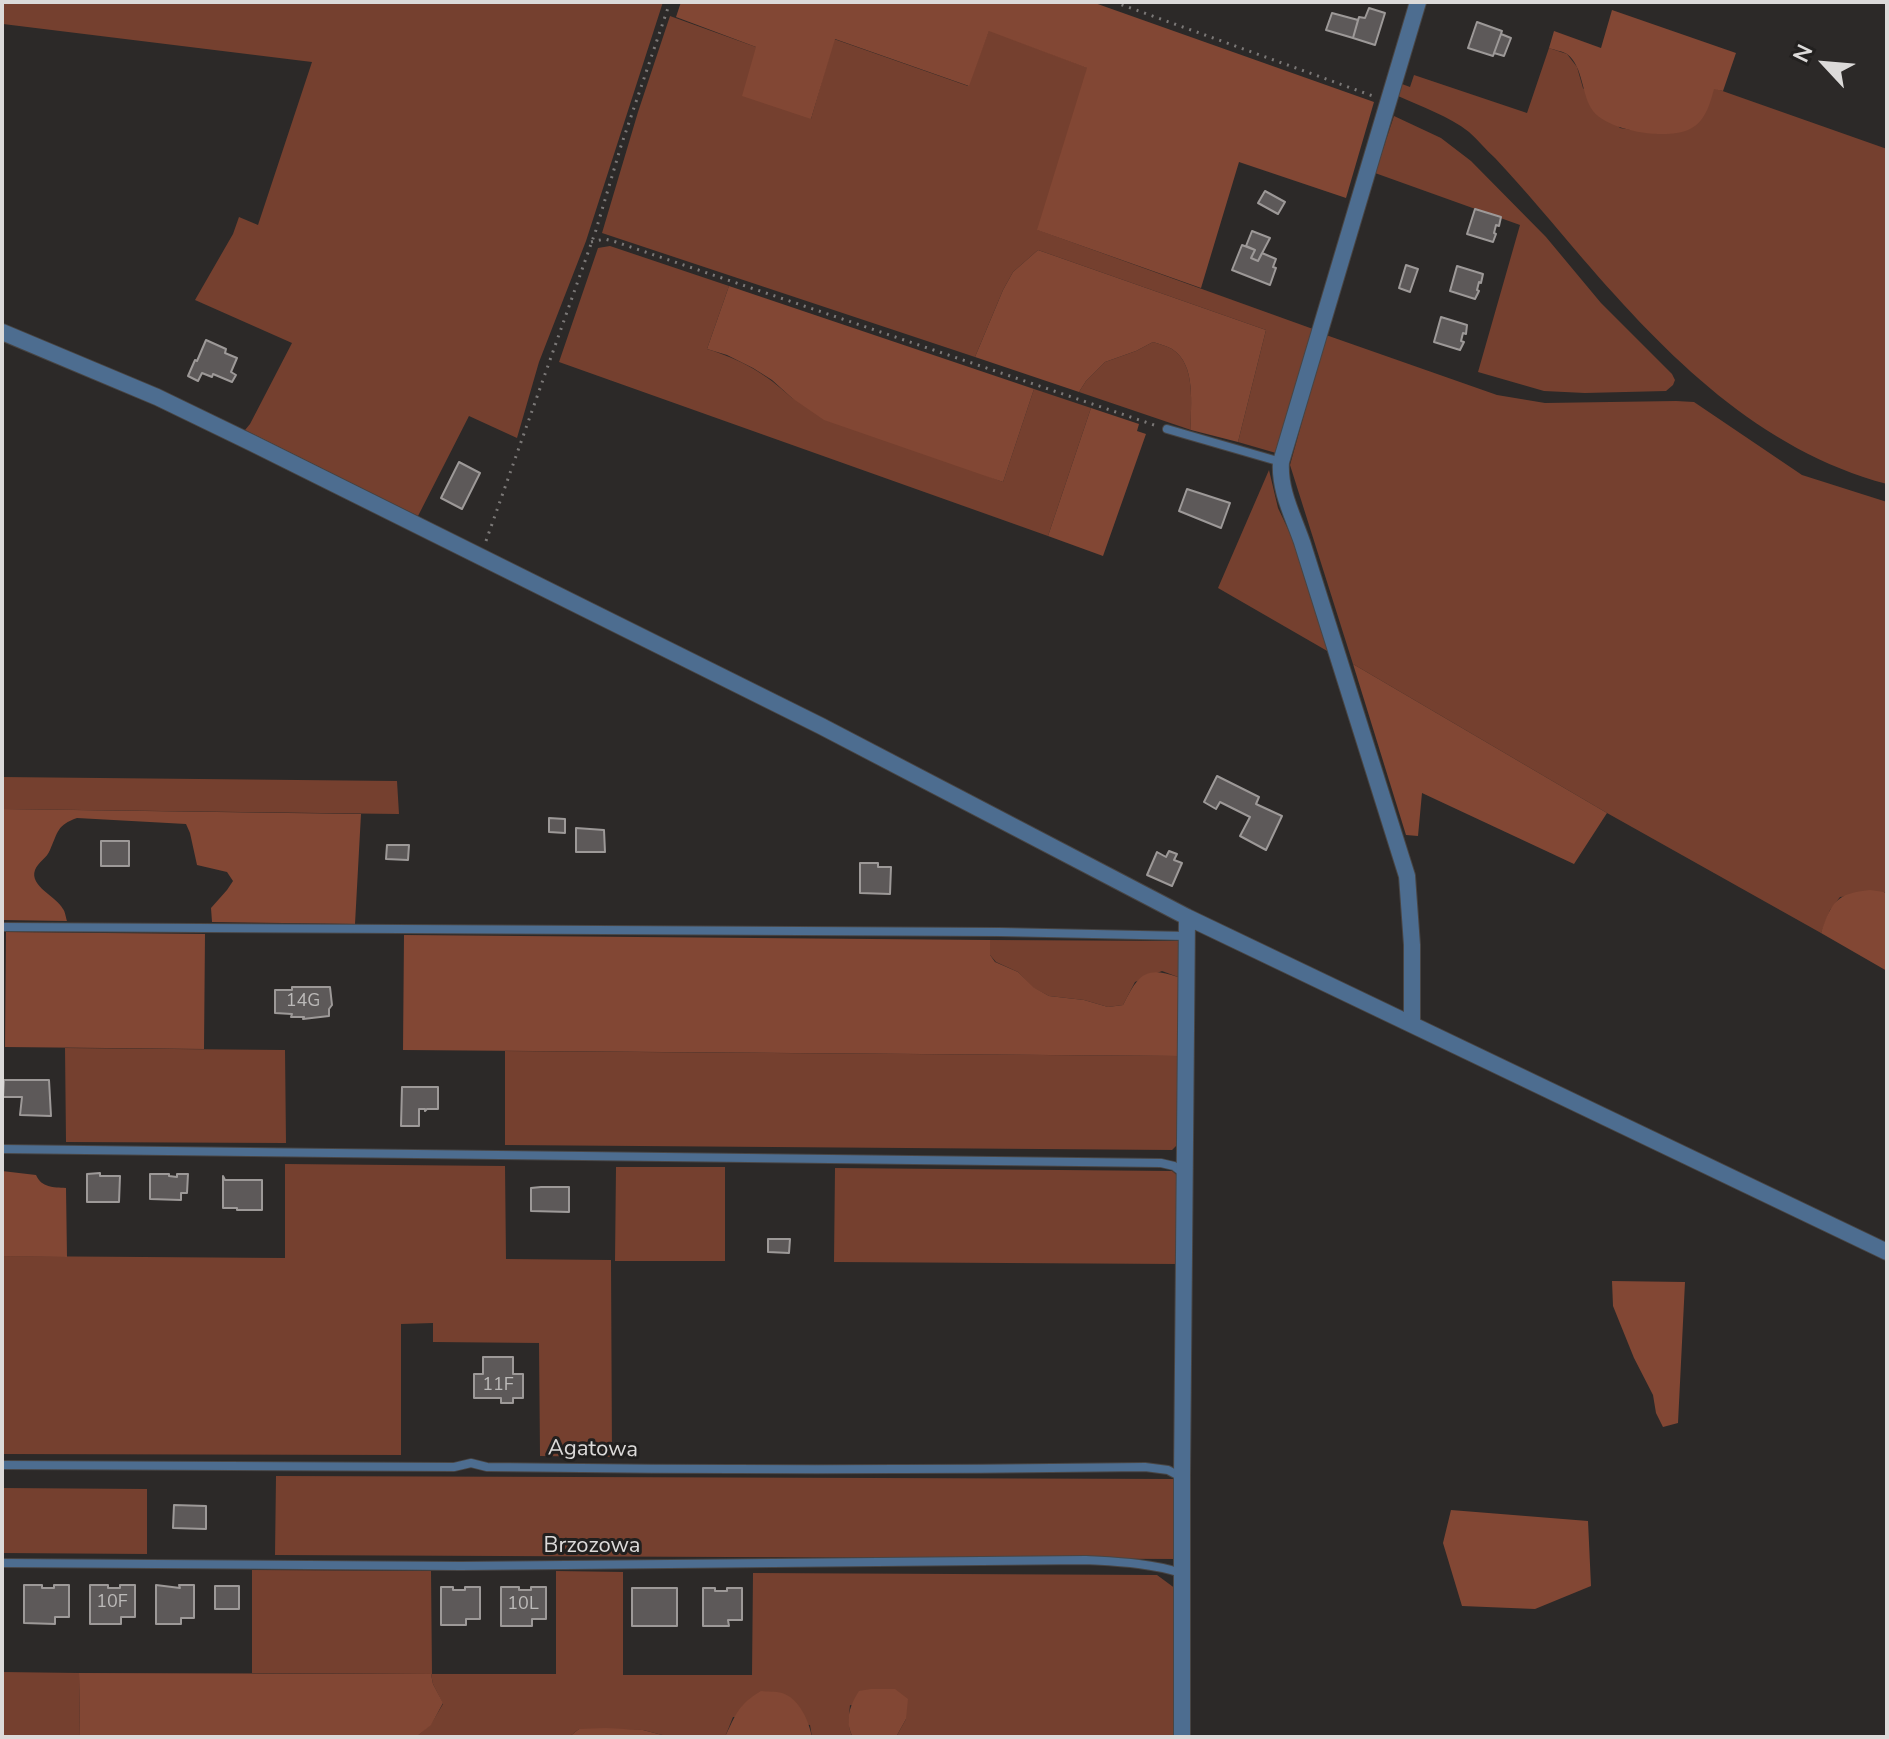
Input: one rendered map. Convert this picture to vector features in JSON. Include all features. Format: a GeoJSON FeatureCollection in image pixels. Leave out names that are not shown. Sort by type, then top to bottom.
{"type":"FeatureCollection","features":[{"type":"Feature","properties":{"kind":"street"},"geometry":{"type":"LineString","coordinates":[[1412,1024],[1412,945],[1407,876],[1302,542],[1283,491],[1280,472],[1418,2]]}},
{"type":"Feature","properties":{"kind":"street"},"geometry":{"type":"LineString","coordinates":[[2,332],[157,397],[821,726],[1187,917],[1887,1252]]}},
{"type":"Feature","properties":{"kind":"street"},"geometry":{"type":"LineString","coordinates":[[1182,1737],[1187,917]]}},
{"type":"Feature","properties":{"kind":"lane"},"geometry":{"type":"LineString","coordinates":[[1167,429],[1281,462]]}},
{"type":"Feature","properties":{"kind":"lane"},"geometry":{"type":"LineString","coordinates":[[2,927],[1000,932],[1186,936]]}},
{"type":"Feature","properties":{"kind":"lane"},"geometry":{"type":"LineString","coordinates":[[2,1149],[1161,1163],[1174,1166],[1184,1173]]}},
{"type":"Feature","properties":{"kind":"lane","name":"Agatowa"},"geometry":{"type":"LineString","coordinates":[[2,1465],[454,1467],[471,1463],[487,1467],[629,1469],[1145,1467],[1168,1470],[1182,1477]]}},
{"type":"Feature","properties":{"kind":"lane","name":"Brzozowa"},"geometry":{"type":"LineString","coordinates":[[2,1563],[461,1566],[1086,1560],[1139,1563],[1182,1573]]}},
{"type":"Feature","properties":{"kind":"path"},"geometry":{"type":"LineString","coordinates":[[481,556],[591,242],[670,2]]}},
{"type":"Feature","properties":{"kind":"path"},"geometry":{"type":"LineString","coordinates":[[1114,2],[1388,101]]}},
{"type":"Feature","properties":{"kind":"path"},"geometry":{"type":"LineString","coordinates":[[591,242],[605,239],[616,242],[1167,429]]}},
{"type":"Feature","properties":{"kind":"shaded area"},"geometry":{"type":"Polygon","coordinates":[[[2,2],[663,2],[586,241],[539,362],[517,438],[469,416],[418,516],[245,430],[292,343],[195,300],[233,234],[239,217],[258,225],[312,62],[3,24],[2,2]]]}},
{"type":"Feature","properties":{"kind":"shaded area"},"geometry":{"type":"Polygon","coordinates":[[[681,2],[1092,2],[1374,102],[1346,198],[1239,162],[1201,288],[1037,230],[1087,68],[989,31],[969,86],[835,39],[811,119],[742,96],[756,47],[676,17],[681,2]]]}},
{"type":"Feature","properties":{"kind":"shaded area"},"geometry":{"type":"Polygon","coordinates":[[[1612,10],[1736,53],[1723,91],[1714,89],[1706,112],[1694,127],[1678,133],[1652,134],[1611,124],[1593,111],[1573,60],[1565,53],[1549,48],[1554,31],[1601,48],[1612,10]]]}},
{"type":"Feature","properties":{"kind":"shaded area"},"geometry":{"type":"Polygon","coordinates":[[[670,16],[756,47],[811,119],[834,39],[968,86],[989,30],[1088,68],[1038,230],[1313,329],[1276,453],[1238,442],[1266,330],[1038,250],[1013,272],[975,357],[602,233],[670,16]]]}},
{"type":"Feature","properties":{"kind":"shaded area"},"geometry":{"type":"Polygon","coordinates":[[[1549,48],[1567,54],[1577,67],[1583,88],[1620,128],[1660,134],[1714,88],[1887,149],[1887,484],[1841,469],[1797,448],[1718,395],[1648,330],[1472,135],[1444,116],[1398,96],[1402,84],[1410,87],[1414,75],[1527,113],[1549,48]]]}},
{"type":"Feature","properties":{"kind":"shaded area"},"geometry":{"type":"Polygon","coordinates":[[[1394,116],[1441,138],[1471,161],[1546,237],[1601,303],[1672,374],[1675,380],[1673,385],[1666,391],[1544,391],[1478,372],[1520,225],[1375,173],[1394,116]]]}},
{"type":"Feature","properties":{"kind":"shaded area"},"geometry":{"type":"Polygon","coordinates":[[[610,246],[729,286],[707,349],[752,368],[792,398],[1003,482],[1034,389],[1091,408],[1048,536],[559,362],[598,248],[610,246]]]}},
{"type":"Feature","properties":{"kind":"shaded area"},"geometry":{"type":"Polygon","coordinates":[[[1038,250],[1266,330],[1238,442],[1191,430],[1189,375],[1180,356],[1163,345],[1153,342],[1105,362],[1079,392],[975,357],[1013,272],[1038,250]]]}},
{"type":"Feature","properties":{"kind":"shaded area"},"geometry":{"type":"Polygon","coordinates":[[[729,286],[1034,389],[1003,482],[824,420],[753,368],[707,349],[729,286]]]}},
{"type":"Feature","properties":{"kind":"shaded area"},"geometry":{"type":"Polygon","coordinates":[[[1326,335],[1497,395],[1545,403],[1694,402],[1802,475],[1887,502],[1887,895],[1884,892],[1840,897],[1830,910],[1821,933],[1607,813],[1353,664],[1290,465],[1326,335]]]}},
{"type":"Feature","properties":{"kind":"shaded area"},"geometry":{"type":"Polygon","coordinates":[[[1153,342],[1172,349],[1185,365],[1189,375],[1191,430],[1079,392],[1105,362],[1153,342]]]}},
{"type":"Feature","properties":{"kind":"shaded area"},"geometry":{"type":"Polygon","coordinates":[[[1091,408],[1139,424],[1137,431],[1146,434],[1103,556],[1048,536],[1091,408]]]}},
{"type":"Feature","properties":{"kind":"shaded area"},"geometry":{"type":"Polygon","coordinates":[[[1269,470],[1278,508],[1297,548],[1329,652],[1218,588],[1269,470]]]}},
{"type":"Feature","properties":{"kind":"shaded area"},"geometry":{"type":"Polygon","coordinates":[[[1353,664],[1607,813],[1574,864],[1422,793],[1418,836],[1406,835],[1353,664]]]}},
{"type":"Feature","properties":{"kind":"shaded area"},"geometry":{"type":"Polygon","coordinates":[[[2,777],[397,781],[399,814],[2,809],[2,777]]]}},
{"type":"Feature","properties":{"kind":"shaded area"},"geometry":{"type":"Polygon","coordinates":[[[2,809],[361,814],[355,924],[212,922],[211,908],[233,881],[227,872],[197,865],[186,824],[77,818],[65,823],[59,830],[49,853],[36,867],[34,876],[60,905],[67,921],[2,920],[2,809]]]}},
{"type":"Feature","properties":{"kind":"shaded area"},"geometry":{"type":"Polygon","coordinates":[[[1870,890],[1887,895],[1887,971],[1821,933],[1837,901],[1850,894],[1870,890]]]}},
{"type":"Feature","properties":{"kind":"shaded area"},"geometry":{"type":"Polygon","coordinates":[[[6,932],[205,934],[204,1049],[5,1047],[6,932]]]}},
{"type":"Feature","properties":{"kind":"shaded area"},"geometry":{"type":"Polygon","coordinates":[[[404,935],[990,940],[990,955],[995,962],[1018,972],[1033,987],[1049,996],[1084,1000],[1108,1007],[1123,1005],[1143,976],[1157,972],[1178,977],[1178,1056],[403,1050],[404,935]]]}},
{"type":"Feature","properties":{"kind":"shaded area"},"geometry":{"type":"Polygon","coordinates":[[[990,940],[1178,941],[1178,977],[1162,971],[1135,982],[1123,1005],[1108,1007],[1084,1000],[1049,996],[1032,987],[1018,972],[996,962],[990,955],[990,940]]]}},
{"type":"Feature","properties":{"kind":"shaded area"},"geometry":{"type":"Polygon","coordinates":[[[65,1048],[285,1050],[286,1143],[66,1142],[65,1048]]]}},
{"type":"Feature","properties":{"kind":"shaded area"},"geometry":{"type":"Polygon","coordinates":[[[505,1051],[1178,1056],[1178,1144],[1172,1150],[505,1145],[505,1051]]]}},
{"type":"Feature","properties":{"kind":"shaded area"},"geometry":{"type":"Polygon","coordinates":[[[285,1164],[505,1166],[506,1259],[611,1260],[612,1457],[540,1456],[539,1343],[433,1342],[433,1323],[401,1324],[401,1455],[2,1454],[2,1256],[285,1258],[285,1164]]]}},
{"type":"Feature","properties":{"kind":"shaded area"},"geometry":{"type":"Polygon","coordinates":[[[616,1167],[725,1167],[725,1261],[615,1261],[616,1167]]]}},
{"type":"Feature","properties":{"kind":"shaded area"},"geometry":{"type":"Polygon","coordinates":[[[835,1168],[1172,1171],[1178,1176],[1177,1264],[834,1262],[835,1168]]]}},
{"type":"Feature","properties":{"kind":"shaded area"},"geometry":{"type":"Polygon","coordinates":[[[2,1171],[36,1175],[45,1185],[66,1188],[67,1257],[2,1256],[2,1171]]]}},
{"type":"Feature","properties":{"kind":"shaded area"},"geometry":{"type":"Polygon","coordinates":[[[1612,1281],[1685,1282],[1678,1423],[1663,1427],[1656,1413],[1653,1395],[1613,1306],[1612,1281]]]}},
{"type":"Feature","properties":{"kind":"shaded area"},"geometry":{"type":"Polygon","coordinates":[[[276,1476],[1175,1479],[1175,1559],[275,1555],[276,1476]]]}},
{"type":"Feature","properties":{"kind":"shaded area"},"geometry":{"type":"Polygon","coordinates":[[[2,1488],[147,1489],[147,1554],[2,1553],[2,1488]]]}},
{"type":"Feature","properties":{"kind":"shaded area"},"geometry":{"type":"Polygon","coordinates":[[[1451,1510],[1588,1521],[1591,1586],[1535,1609],[1462,1606],[1443,1543],[1451,1510]]]}},
{"type":"Feature","properties":{"kind":"shaded area"},"geometry":{"type":"Polygon","coordinates":[[[252,1570],[431,1571],[432,1674],[556,1674],[556,1571],[623,1572],[623,1675],[752,1675],[753,1573],[1157,1575],[1176,1589],[1175,1737],[896,1737],[906,1719],[850,1705],[849,1726],[853,1737],[812,1737],[810,1725],[733,1717],[725,1737],[670,1737],[643,1730],[579,1729],[569,1737],[416,1737],[431,1724],[443,1704],[431,1674],[252,1673],[252,1570]]]}},
{"type":"Feature","properties":{"kind":"shaded area"},"geometry":{"type":"Polygon","coordinates":[[[2,1672],[79,1673],[80,1737],[2,1737],[2,1672]]]}},
{"type":"Feature","properties":{"kind":"shaded area"},"geometry":{"type":"Polygon","coordinates":[[[79,1673],[431,1674],[443,1703],[431,1725],[416,1737],[80,1737],[79,1673]]]}},
{"type":"Feature","properties":{"kind":"shaded area"},"geometry":{"type":"Polygon","coordinates":[[[895,1689],[908,1699],[906,1719],[896,1737],[853,1737],[849,1725],[851,1707],[859,1691],[895,1689]]]}},
{"type":"Feature","properties":{"kind":"shaded area"},"geometry":{"type":"Polygon","coordinates":[[[761,1691],[782,1693],[793,1700],[806,1717],[812,1737],[725,1737],[738,1711],[761,1691]]]}},
{"type":"Feature","properties":{"kind":"shaded area"},"geometry":{"type":"Polygon","coordinates":[[[579,1729],[643,1730],[670,1737],[569,1737],[579,1729]]]}},
{"type":"Feature","properties":{"kind":"building"},"geometry":{"type":"Polygon","coordinates":[[[1369,8],[1385,13],[1375,45],[1353,38],[1359,17],[1365,18],[1369,8]]]}},
{"type":"Feature","properties":{"kind":"building"},"geometry":{"type":"Polygon","coordinates":[[[1332,13],[1358,20],[1353,38],[1326,30],[1332,13]]]}},
{"type":"Feature","properties":{"kind":"building"},"geometry":{"type":"Polygon","coordinates":[[[1477,22],[1502,31],[1493,56],[1468,48],[1477,22]]]}},
{"type":"Feature","properties":{"kind":"building"},"geometry":{"type":"Polygon","coordinates":[[[1501,34],[1511,38],[1504,56],[1494,53],[1501,34]]]}},
{"type":"Feature","properties":{"kind":"building"},"geometry":{"type":"Polygon","coordinates":[[[1265,191],[1285,202],[1278,214],[1258,203],[1265,191]]]}},
{"type":"Feature","properties":{"kind":"building"},"geometry":{"type":"Polygon","coordinates":[[[1475,209],[1501,217],[1493,242],[1467,234],[1475,209]]]}},
{"type":"Feature","properties":{"kind":"building"},"geometry":{"type":"Polygon","coordinates":[[[1252,231],[1270,238],[1258,261],[1251,258],[1255,250],[1246,246],[1252,231]]]}},
{"type":"Feature","properties":{"kind":"building"},"geometry":{"type":"Polygon","coordinates":[[[1242,245],[1255,250],[1251,258],[1258,261],[1262,253],[1276,259],[1270,285],[1232,270],[1242,245]]]}},
{"type":"Feature","properties":{"kind":"building"},"geometry":{"type":"Polygon","coordinates":[[[1406,265],[1418,269],[1410,292],[1399,288],[1406,265]]]}},
{"type":"Feature","properties":{"kind":"building"},"geometry":{"type":"Polygon","coordinates":[[[1457,266],[1483,274],[1475,299],[1450,291],[1457,266]]]}},
{"type":"Feature","properties":{"kind":"building"},"geometry":{"type":"Polygon","coordinates":[[[1441,317],[1467,325],[1460,350],[1434,342],[1441,317]]]}},
{"type":"Feature","properties":{"kind":"building"},"geometry":{"type":"Polygon","coordinates":[[[206,340],[237,358],[231,372],[236,375],[232,382],[213,374],[212,377],[202,373],[198,381],[188,376],[206,340]]]}},
{"type":"Feature","properties":{"kind":"building"},"geometry":{"type":"Polygon","coordinates":[[[459,462],[480,473],[462,509],[441,498],[459,462]]]}},
{"type":"Feature","properties":{"kind":"building"},"geometry":{"type":"Polygon","coordinates":[[[1187,489],[1230,503],[1221,528],[1179,511],[1187,489]]]}},
{"type":"Feature","properties":{"kind":"building"},"geometry":{"type":"Polygon","coordinates":[[[1217,776],[1259,797],[1256,804],[1282,816],[1266,850],[1240,836],[1250,817],[1220,802],[1216,809],[1204,802],[1217,776]]]}},
{"type":"Feature","properties":{"kind":"building"},"geometry":{"type":"Polygon","coordinates":[[[549,818],[565,819],[565,833],[549,832],[549,818]]]}},
{"type":"Feature","properties":{"kind":"building"},"geometry":{"type":"Polygon","coordinates":[[[576,828],[604,830],[605,852],[576,852],[576,828]]]}},
{"type":"Feature","properties":{"kind":"building"},"geometry":{"type":"Polygon","coordinates":[[[101,841],[129,841],[129,866],[101,866],[101,841]]]}},
{"type":"Feature","properties":{"kind":"building"},"geometry":{"type":"Polygon","coordinates":[[[387,845],[409,845],[408,860],[386,859],[387,845]]]}},
{"type":"Feature","properties":{"kind":"building"},"geometry":{"type":"Polygon","coordinates":[[[1169,851],[1177,854],[1174,860],[1182,863],[1172,886],[1147,875],[1157,852],[1166,857],[1169,851]]]}},
{"type":"Feature","properties":{"kind":"building"},"geometry":{"type":"Polygon","coordinates":[[[860,863],[891,867],[890,894],[860,893],[860,863]]]}},
{"type":"Feature","properties":{"kind":"building"},"geometry":{"type":"Polygon","coordinates":[[[292,987],[330,987],[332,1005],[329,1016],[303,1019],[291,1017],[292,1014],[275,1013],[275,990],[292,990],[292,987]]]}},
{"type":"Feature","properties":{"kind":"building"},"geometry":{"type":"Polygon","coordinates":[[[4,1080],[49,1080],[51,1116],[20,1115],[22,1097],[3,1097],[4,1080]]]}},
{"type":"Feature","properties":{"kind":"building"},"geometry":{"type":"Polygon","coordinates":[[[402,1087],[438,1087],[438,1109],[419,1109],[419,1126],[401,1126],[402,1087]]]}},
{"type":"Feature","properties":{"kind":"building"},"geometry":{"type":"Polygon","coordinates":[[[100,1173],[100,1176],[120,1176],[119,1202],[87,1202],[87,1174],[100,1173]]]}},
{"type":"Feature","properties":{"kind":"building"},"geometry":{"type":"Polygon","coordinates":[[[150,1174],[177,1177],[177,1174],[188,1174],[187,1193],[181,1193],[181,1200],[150,1199],[150,1174]]]}},
{"type":"Feature","properties":{"kind":"building"},"geometry":{"type":"Polygon","coordinates":[[[223,1176],[225,1180],[262,1180],[262,1210],[223,1208],[223,1176]]]}},
{"type":"Feature","properties":{"kind":"building"},"geometry":{"type":"Polygon","coordinates":[[[569,1187],[569,1212],[531,1211],[531,1188],[569,1187]]]}},
{"type":"Feature","properties":{"kind":"building"},"geometry":{"type":"Polygon","coordinates":[[[768,1239],[790,1239],[789,1253],[768,1252],[768,1239]]]}},
{"type":"Feature","properties":{"kind":"building"},"geometry":{"type":"Polygon","coordinates":[[[483,1357],[513,1357],[513,1374],[523,1374],[523,1398],[513,1398],[513,1403],[501,1403],[501,1398],[474,1398],[474,1374],[483,1374],[483,1357]]]}},
{"type":"Feature","properties":{"kind":"building"},"geometry":{"type":"Polygon","coordinates":[[[174,1505],[206,1506],[206,1529],[173,1528],[174,1505]]]}},
{"type":"Feature","properties":{"kind":"building"},"geometry":{"type":"Polygon","coordinates":[[[24,1585],[54,1588],[54,1585],[69,1585],[69,1617],[55,1617],[55,1624],[24,1623],[24,1585]]]}},
{"type":"Feature","properties":{"kind":"building"},"geometry":{"type":"Polygon","coordinates":[[[90,1585],[120,1588],[120,1585],[135,1585],[135,1617],[121,1617],[121,1624],[90,1624],[90,1585]]]}},
{"type":"Feature","properties":{"kind":"building"},"geometry":{"type":"Polygon","coordinates":[[[156,1585],[180,1588],[179,1585],[194,1585],[194,1618],[181,1618],[181,1624],[156,1624],[156,1585]]]}},
{"type":"Feature","properties":{"kind":"building"},"geometry":{"type":"Polygon","coordinates":[[[215,1586],[239,1586],[239,1609],[215,1609],[215,1586]]]}},
{"type":"Feature","properties":{"kind":"building"},"geometry":{"type":"Polygon","coordinates":[[[441,1587],[465,1590],[465,1587],[480,1587],[480,1619],[466,1619],[466,1625],[441,1625],[441,1587]]]}},
{"type":"Feature","properties":{"kind":"building"},"geometry":{"type":"Polygon","coordinates":[[[501,1587],[531,1590],[531,1587],[546,1587],[546,1619],[532,1619],[532,1626],[501,1626],[501,1587]]]}},
{"type":"Feature","properties":{"kind":"building"},"geometry":{"type":"Polygon","coordinates":[[[632,1588],[677,1588],[677,1626],[632,1626],[632,1588]]]}},
{"type":"Feature","properties":{"kind":"building"},"geometry":{"type":"Polygon","coordinates":[[[703,1588],[727,1591],[727,1588],[742,1588],[742,1620],[728,1620],[729,1626],[703,1626],[703,1588]]]}}]}
